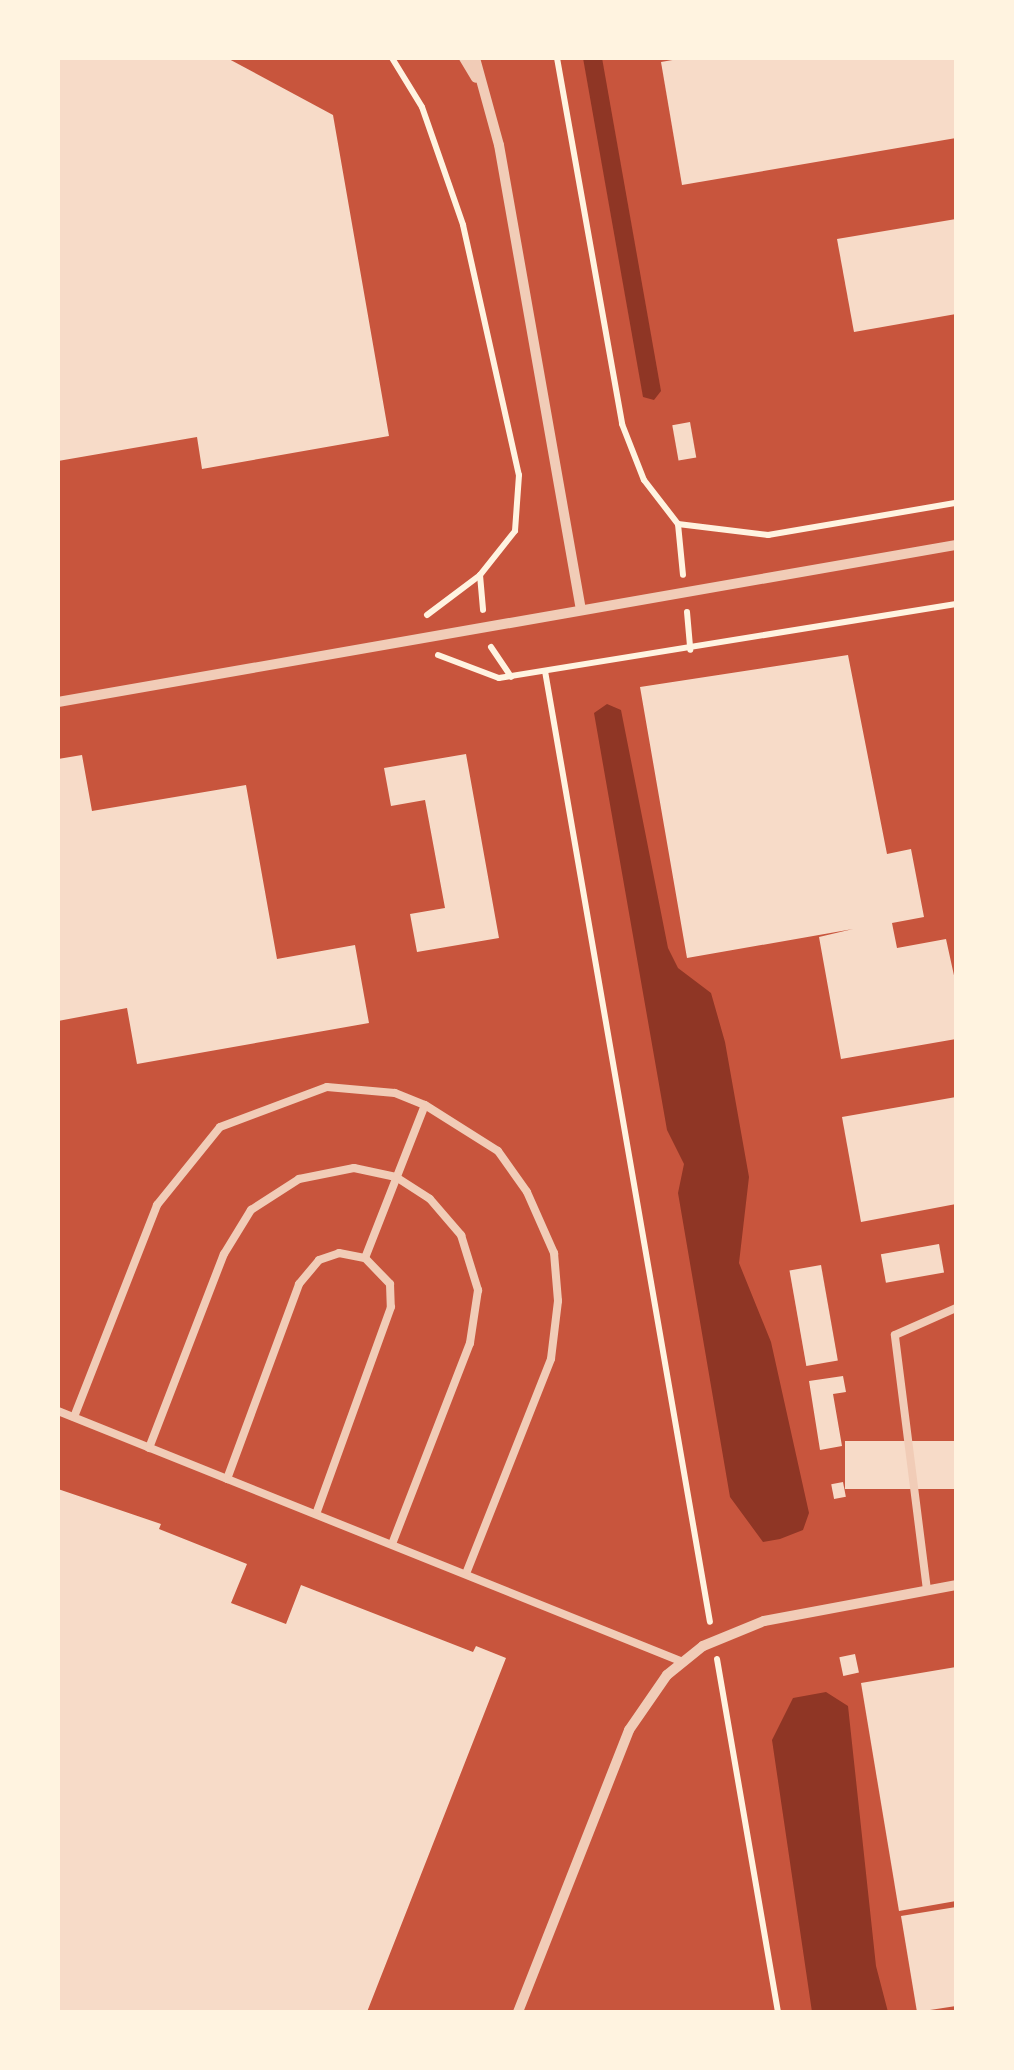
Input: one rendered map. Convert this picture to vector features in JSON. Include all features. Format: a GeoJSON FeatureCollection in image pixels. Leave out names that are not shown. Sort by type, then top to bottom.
{"type":"FeatureCollection","features":[{"type":"Feature","properties":{"kind":"street"},"geometry":{"type":"LineString","coordinates":[[464,58],[480,83]]}},
{"type":"Feature","properties":{"kind":"street"},"geometry":{"type":"LineString","coordinates":[[475,58],[499,144],[581,610]]}},
{"type":"Feature","properties":{"kind":"street"},"geometry":{"type":"LineString","coordinates":[[58,702],[956,545]]}},
{"type":"Feature","properties":{"kind":"street"},"geometry":{"type":"LineString","coordinates":[[518,2012],[629,1730],[646,1700],[683,1662],[714,1642],[764,1620],[956,1585]]}},
{"type":"Feature","properties":{"kind":"lane"},"geometry":{"type":"LineString","coordinates":[[74,1417],[157,1205],[220,1127],[326,1087],[396,1094],[424,1105],[498,1152],[527,1192],[554,1254],[558,1301],[551,1358],[466,1574]]}},
{"type":"Feature","properties":{"kind":"lane"},"geometry":{"type":"LineString","coordinates":[[365,1258],[424,1105]]}},
{"type":"Feature","properties":{"kind":"lane"},"geometry":{"type":"LineString","coordinates":[[149,1448],[224,1254],[250,1210],[299,1179],[354,1168],[396,1177],[430,1199],[460,1235],[478,1290],[470,1343],[392,1544]]}},
{"type":"Feature","properties":{"kind":"lane"},"geometry":{"type":"LineString","coordinates":[[227,1479],[299,1284],[320,1260],[339,1253],[365,1258],[390,1284],[391,1307],[316,1514]]}},
{"type":"Feature","properties":{"kind":"lane"},"geometry":{"type":"LineString","coordinates":[[926,1590],[895,1334],[956,1308]]}},
{"type":"Feature","properties":{"kind":"lane"},"geometry":{"type":"LineString","coordinates":[[58,1411],[683,1662]]}},
{"type":"Feature","properties":{"kind":"path"},"geometry":{"type":"LineString","coordinates":[[392,58],[422,107],[463,225],[519,475],[515,530],[480,575],[429,612],[410,640],[490,678],[511,677],[956,604]]}},
{"type":"Feature","properties":{"kind":"path"},"geometry":{"type":"LineString","coordinates":[[557,58],[622,424],[644,480],[678,524],[768,536],[956,503]]}},
{"type":"Feature","properties":{"kind":"path"},"geometry":{"type":"LineString","coordinates":[[480,575],[492,652],[511,677]]}},
{"type":"Feature","properties":{"kind":"path"},"geometry":{"type":"LineString","coordinates":[[545,670],[778,2012]]}},
{"type":"Feature","properties":{"kind":"shaded area"},"geometry":{"type":"Polygon","coordinates":[[[583,58],[602,58],[661,391],[654,400],[643,397],[583,58]]]}},
{"type":"Feature","properties":{"kind":"shaded area"},"geometry":{"type":"Polygon","coordinates":[[[607,704],[621,710],[668,948],[678,968],[711,993],[725,1042],[749,1177],[739,1263],[771,1342],[809,1513],[803,1530],[780,1539],[763,1542],[730,1497],[678,1193],[684,1164],[667,1130],[594,713],[607,704]]]}},
{"type":"Feature","properties":{"kind":"shaded area"},"geometry":{"type":"Polygon","coordinates":[[[826,1692],[848,1706],[876,1966],[888,2012],[812,2012],[772,1740],[793,1698],[826,1692]]]}},
{"type":"Feature","properties":{"kind":"building"},"geometry":{"type":"Polygon","coordinates":[[[58,58],[227,58],[333,115],[389,436],[202,469],[197,437],[58,461],[58,58]]]}},
{"type":"Feature","properties":{"kind":"building"},"geometry":{"type":"Polygon","coordinates":[[[684,58],[956,58],[956,138],[682,185],[661,62],[684,58]]]}},
{"type":"Feature","properties":{"kind":"building"},"geometry":{"type":"Polygon","coordinates":[[[956,219],[956,314],[854,332],[837,239],[956,219]]]}},
{"type":"Feature","properties":{"kind":"building"},"geometry":{"type":"Polygon","coordinates":[[[690,422],[696,457],[679,461],[672,425],[690,422]]]}},
{"type":"Feature","properties":{"kind":"building"},"geometry":{"type":"Polygon","coordinates":[[[848,655],[887,854],[911,849],[924,917],[892,923],[897,948],[946,939],[955,980],[956,1039],[841,1059],[819,937],[853,929],[687,958],[640,687],[848,655]]]}},
{"type":"Feature","properties":{"kind":"building"},"geometry":{"type":"Polygon","coordinates":[[[466,754],[499,938],[417,952],[410,914],[445,908],[425,800],[391,806],[384,768],[466,754]]]}},
{"type":"Feature","properties":{"kind":"building"},"geometry":{"type":"Polygon","coordinates":[[[82,755],[92,811],[246,785],[277,959],[355,945],[369,1023],[137,1064],[127,1008],[58,1021],[58,759],[82,755]]]}},
{"type":"Feature","properties":{"kind":"building"},"geometry":{"type":"Polygon","coordinates":[[[956,1097],[956,1204],[861,1222],[842,1117],[956,1097]]]}},
{"type":"Feature","properties":{"kind":"building"},"geometry":{"type":"Polygon","coordinates":[[[939,1244],[944,1273],[886,1283],[881,1254],[939,1244]]]}},
{"type":"Feature","properties":{"kind":"building"},"geometry":{"type":"Polygon","coordinates":[[[821,1265],[838,1361],[806,1366],[789,1271],[821,1265]]]}},
{"type":"Feature","properties":{"kind":"building"},"geometry":{"type":"Polygon","coordinates":[[[843,1376],[846,1392],[833,1394],[842,1446],[820,1450],[809,1381],[843,1376]]]}},
{"type":"Feature","properties":{"kind":"building"},"geometry":{"type":"Polygon","coordinates":[[[845,1441],[956,1441],[956,1489],[845,1489],[845,1441]]]}},
{"type":"Feature","properties":{"kind":"building"},"geometry":{"type":"Polygon","coordinates":[[[843,1482],[846,1497],[834,1499],[831,1484],[843,1482]]]}},
{"type":"Feature","properties":{"kind":"building"},"geometry":{"type":"Polygon","coordinates":[[[58,1489],[161,1524],[159,1529],[247,1564],[231,1603],[286,1624],[301,1585],[473,1652],[476,1646],[506,1658],[367,2012],[58,2012],[58,1489]]]}},
{"type":"Feature","properties":{"kind":"building"},"geometry":{"type":"Polygon","coordinates":[[[855,1654],[859,1673],[843,1676],[839,1657],[855,1654]]]}},
{"type":"Feature","properties":{"kind":"building"},"geometry":{"type":"Polygon","coordinates":[[[956,1667],[956,1901],[899,1911],[861,1683],[956,1667]]]}},
{"type":"Feature","properties":{"kind":"building"},"geometry":{"type":"Polygon","coordinates":[[[956,1907],[956,2006],[917,2012],[901,1916],[956,1907]]]}}]}
